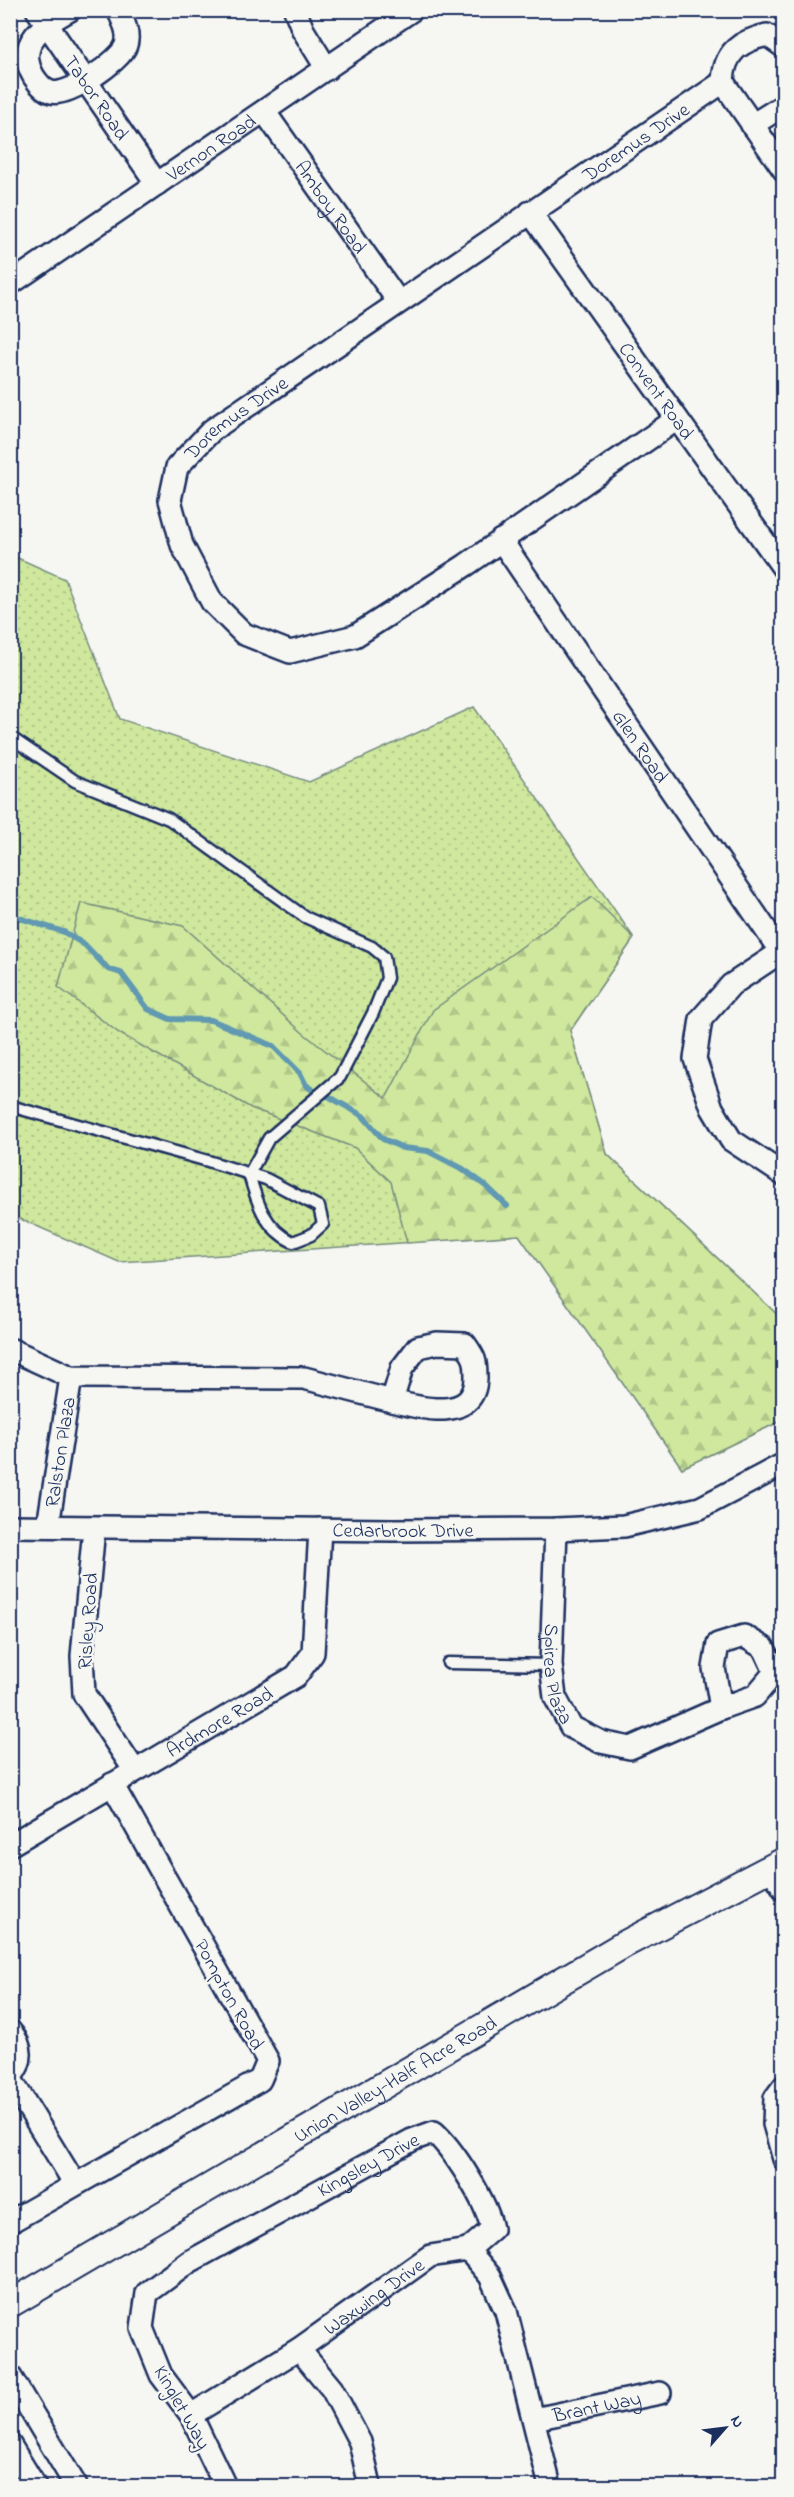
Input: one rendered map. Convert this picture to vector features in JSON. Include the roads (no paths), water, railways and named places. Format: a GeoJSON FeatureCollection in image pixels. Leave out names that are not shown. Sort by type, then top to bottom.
{"type":"FeatureCollection","features":[{"type":"Feature","properties":{"kind":"street"},"geometry":{"type":"LineString","coordinates":[[70,10],[42,17],[31,42],[28,55],[30,70],[39,84],[51,92],[65,91],[86,81],[119,57],[127,44],[126,26],[118,10]]}},
{"type":"Feature","properties":{"kind":"street"},"geometry":{"type":"LineString","coordinates":[[295,10],[303,30],[327,69]]}},
{"type":"Feature","properties":{"kind":"street","name":"Vernon Road"},"geometry":{"type":"LineString","coordinates":[[10,284],[327,69],[388,18],[412,10]]}},
{"type":"Feature","properties":{"kind":"street","name":"Tabor Road"},"geometry":{"type":"LineString","coordinates":[[42,17],[157,184]]}},
{"type":"Feature","properties":{"kind":"street"},"geometry":{"type":"LineString","coordinates":[[783,47],[767,35],[746,40],[732,54],[723,73],[723,82],[783,170]]}},
{"type":"Feature","properties":{"kind":"street","name":"Doremus Drive"},"geometry":{"type":"LineString","coordinates":[[677,419],[501,540],[355,636],[290,652],[244,634],[212,602],[182,545],[170,500],[177,466],[212,430],[398,301],[723,82]]}},
{"type":"Feature","properties":{"kind":"street"},"geometry":{"type":"LineString","coordinates":[[752,125],[783,105]]}},
{"type":"Feature","properties":{"kind":"street","name":"Amboy Road"},"geometry":{"type":"LineString","coordinates":[[264,111],[398,301]]}},
{"type":"Feature","properties":{"kind":"street","name":"Convent Road"},"geometry":{"type":"LineString","coordinates":[[530,212],[783,569]]}},
{"type":"Feature","properties":{"kind":"street","name":"Glen Road"},"geometry":{"type":"LineString","coordinates":[[501,540],[782,951]]}},
{"type":"Feature","properties":{"kind":"street"},"geometry":{"type":"LineString","coordinates":[[782,951],[731,985],[701,1019],[695,1059],[712,1108],[731,1140],[783,1175]]}},
{"type":"Feature","properties":{"kind":"street"},"geometry":{"type":"LineString","coordinates":[[10,1349],[71,1377],[304,1378],[392,1401]]}},
{"type":"Feature","properties":{"kind":"street","name":"Ralston Plaza"},"geometry":{"type":"LineString","coordinates":[[48,1526],[71,1377]]}},
{"type":"Feature","properties":{"kind":"street","name":"Cedarbrook Drive"},"geometry":{"type":"LineString","coordinates":[[10,1526],[320,1529],[556,1529],[624,1526],[700,1508],[783,1464]]}},
{"type":"Feature","properties":{"kind":"street","name":"Risley Road"},"geometry":{"type":"LineString","coordinates":[[94,1527],[82,1656],[84,1694],[135,1771]]}},
{"type":"Feature","properties":{"kind":"street","name":"Ardmore Road"},"geometry":{"type":"LineString","coordinates":[[10,1845],[296,1676],[313,1653],[320,1529]]}},
{"type":"Feature","properties":{"kind":"street","name":"Spirea Plaza"},"geometry":{"type":"LineString","coordinates":[[556,1529],[551,1665],[555,1698],[571,1727],[601,1742],[630,1748],[721,1708]]}},
{"type":"Feature","properties":{"kind":"street","name":"Pompton Road"},"geometry":{"type":"LineString","coordinates":[[10,2222],[260,2080],[268,2061],[112,1784]]}},
{"type":"Feature","properties":{"kind":"street"},"geometry":{"type":"LineString","coordinates":[[777,1864],[783,1890]]}},
{"type":"Feature","properties":{"kind":"street","name":"Union Valley-Half Acre Road"},"geometry":{"type":"LineString","coordinates":[[10,2304],[623,1944],[777,1864]]}},
{"type":"Feature","properties":{"kind":"street"},"geometry":{"type":"LineString","coordinates":[[10,2031],[18,2040],[21,2052],[20,2065],[10,2077],[75,2184]]}},
{"type":"Feature","properties":{"kind":"street"},"geometry":{"type":"LineString","coordinates":[[783,2086],[775,2098],[774,2124],[783,2159]]}},
{"type":"Feature","properties":{"kind":"street","name":"Kingsley Drive"},"geometry":{"type":"LineString","coordinates":[[239,2235],[412,2140],[434,2132],[446,2143],[489,2213],[492,2229],[468,2250]]}},
{"type":"Feature","properties":{"kind":"street","name":"Kinglet Way"},"geometry":{"type":"LineString","coordinates":[[225,2487],[191,2415],[161,2375],[142,2328],[147,2293],[189,2262],[239,2235]]}},
{"type":"Feature","properties":{"kind":"street"},"geometry":{"type":"LineString","coordinates":[[468,2250],[490,2276],[506,2312],[550,2487]]}},
{"type":"Feature","properties":{"kind":"street","name":"Waxwing Drive"},"geometry":{"type":"LineString","coordinates":[[191,2415],[299,2349],[430,2256],[468,2250]]}},
{"type":"Feature","properties":{"kind":"street"},"geometry":{"type":"LineString","coordinates":[[299,2349],[332,2389],[360,2442],[370,2487]]}},
{"type":"Feature","properties":{"kind":"street"},"geometry":{"type":"LineString","coordinates":[[10,2376],[76,2487]]}},
{"type":"Feature","properties":{"kind":"street","name":"Brant Way"},"geometry":{"type":"LineString","coordinates":[[534,2419],[660,2393]]}},
{"type":"Feature","properties":{"kind":"street"},"geometry":{"type":"LineString","coordinates":[[35,2487],[10,2443],[41,2428]]}},
{"type":"Feature","properties":{"kind":"lane"},"geometry":{"type":"LineString","coordinates":[[10,737],[75,782],[169,819],[305,917],[372,947],[384,957],[387,978],[373,1013],[340,1077],[270,1138],[249,1174],[261,1211],[279,1236],[293,1242],[311,1235],[323,1224],[319,1207],[266,1179],[249,1174],[208,1161],[10,1106]]}},
{"type":"Feature","properties":{"kind":"lane"},"geometry":{"type":"LineString","coordinates":[[448,1663],[551,1665]]}},
{"type":"Feature","properties":{"kind":"waterway"},"geometry":{"type":"LineString","coordinates":[[10,915],[64,932],[85,945],[108,969],[121,973],[148,1009],[170,1019],[211,1020],[273,1046],[300,1073],[306,1085],[319,1095],[328,1096],[363,1116],[383,1139],[403,1148],[428,1151],[463,1169],[507,1206]]}}]}
